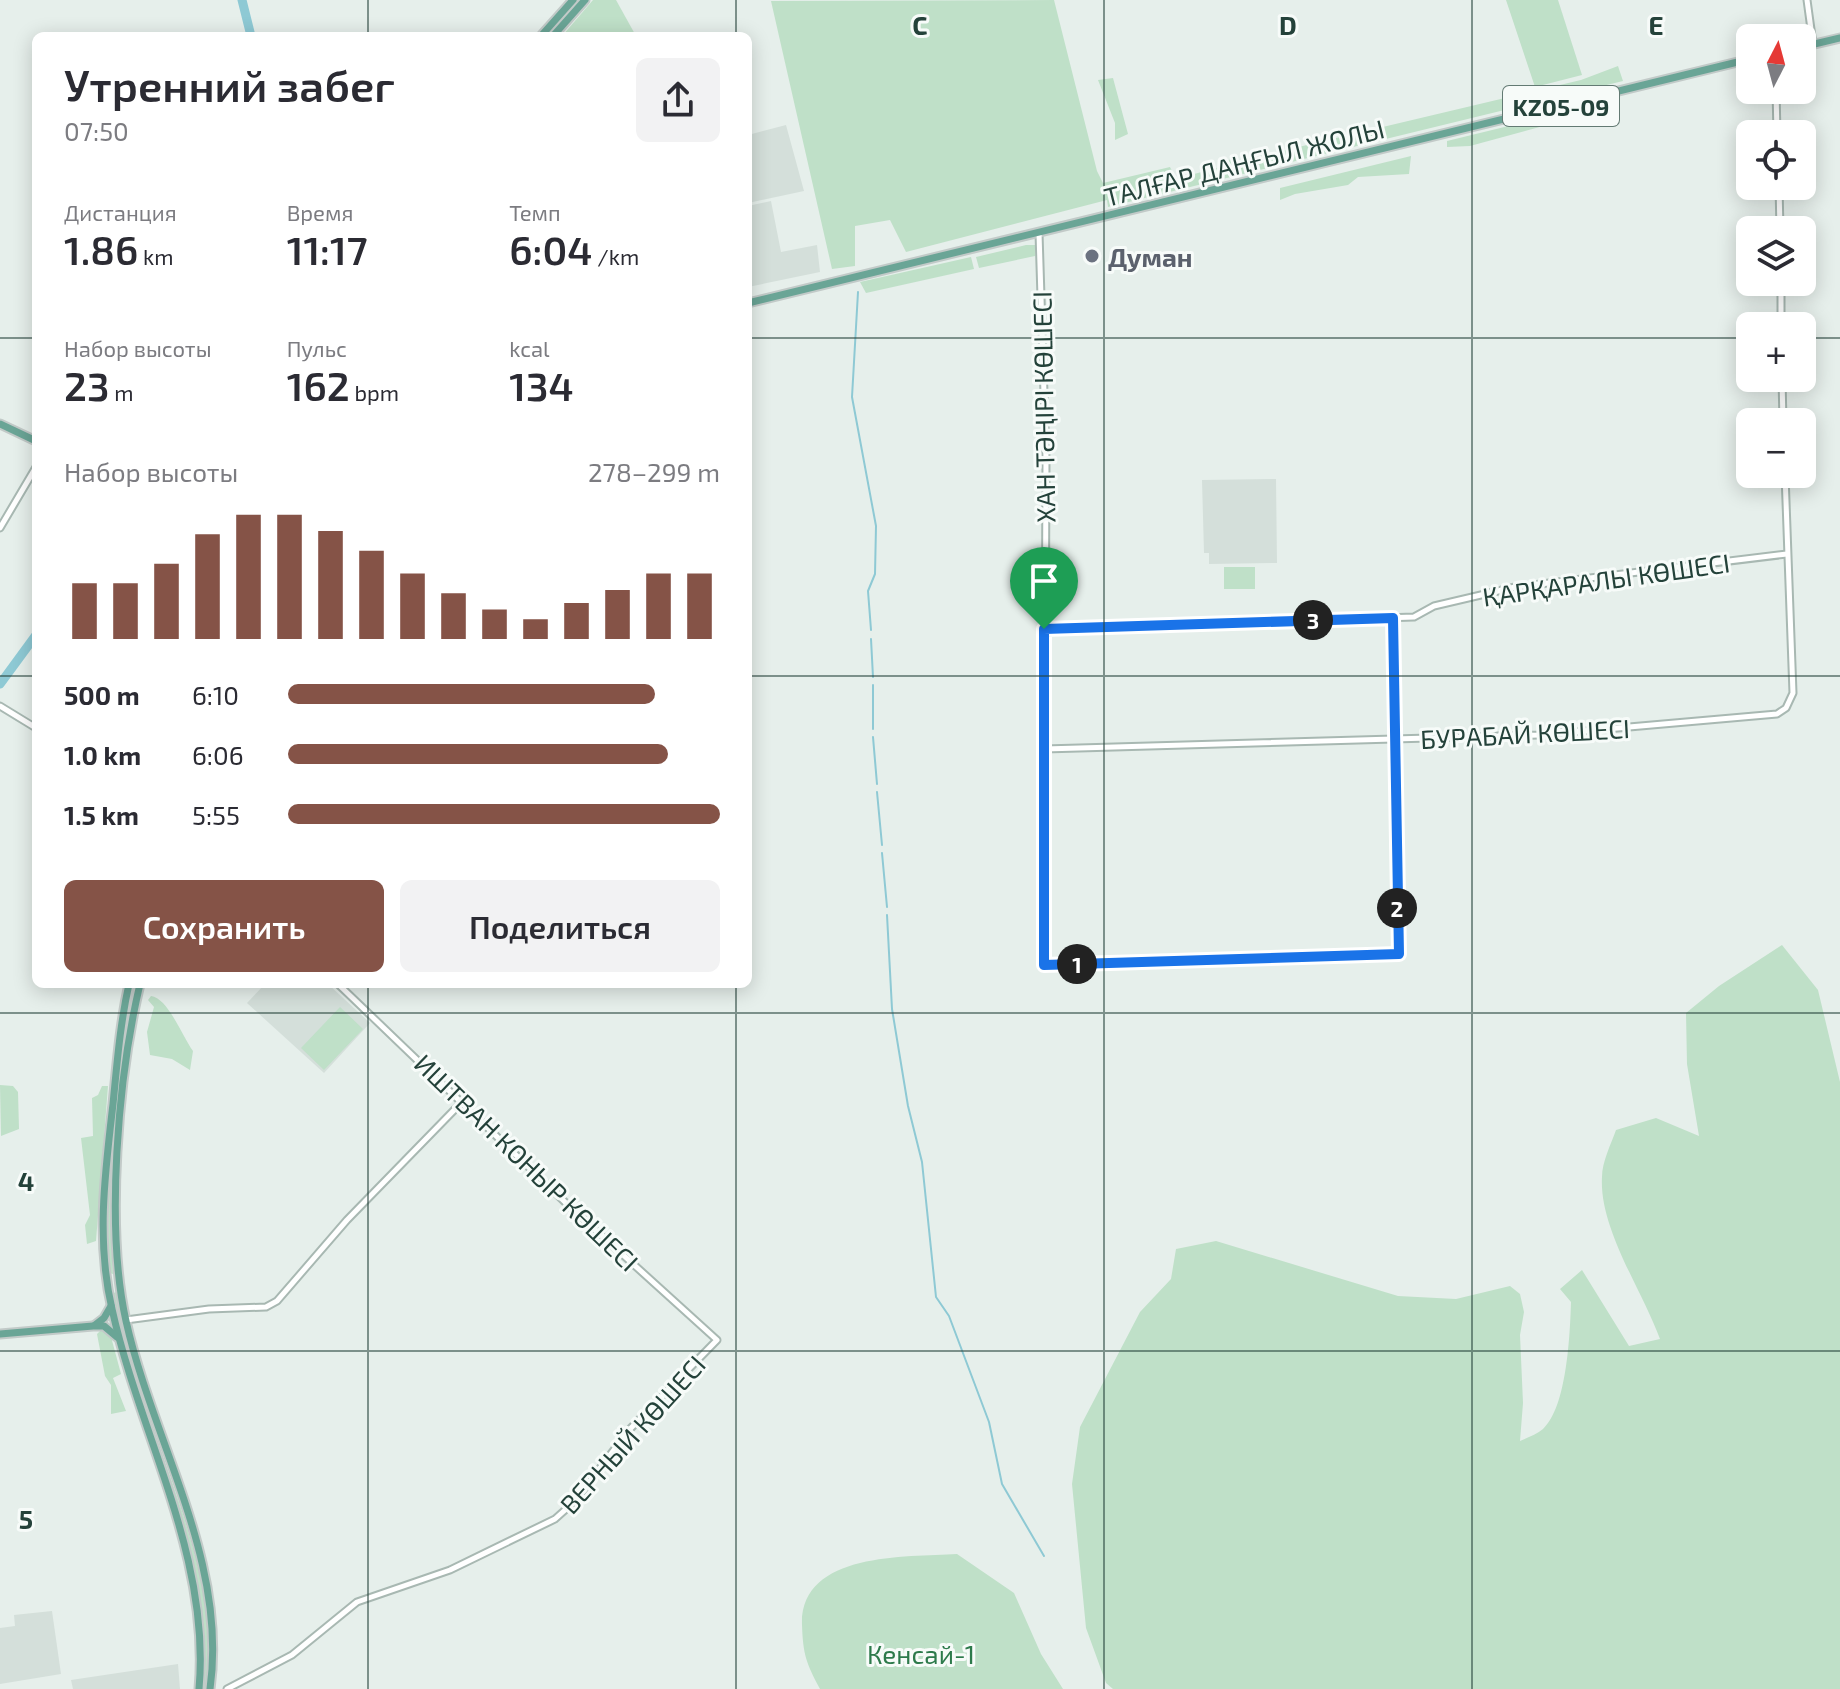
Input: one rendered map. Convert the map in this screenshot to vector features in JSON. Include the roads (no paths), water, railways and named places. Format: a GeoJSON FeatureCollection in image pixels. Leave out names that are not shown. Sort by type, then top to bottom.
{"type":"FeatureCollection","features":[{"type":"Feature","properties":{"kind":"main road"},"geometry":{"type":"LineString","coordinates":[[545,32],[573,0]]}},
{"type":"Feature","properties":{"kind":"main road"},"geometry":{"type":"LineString","coordinates":[[557,32],[585,0]]}},
{"type":"Feature","properties":{"kind":"main road"},"geometry":{"type":"LineString","coordinates":[[1816,43],[1840,38]]}},
{"type":"Feature","properties":{"kind":"main road","name":"ТАЛҒАР ДАҢҒЫЛ ЖОЛЫ"},"geometry":{"type":"LineString","coordinates":[[752,302],[1736,62]]}},
{"type":"Feature","properties":{"kind":"main road"},"geometry":{"type":"LineString","coordinates":[[0,424],[32,439]]}},
{"type":"Feature","properties":{"kind":"main road"},"geometry":{"type":"LineString","coordinates":[[128,988],[121,1028],[102,1221],[111,1306],[119,1339],[192,1572],[201,1625],[199,1689]]}},
{"type":"Feature","properties":{"kind":"main road"},"geometry":{"type":"LineString","coordinates":[[139,988],[127,1061],[115,1217],[126,1320],[203,1570],[213,1630],[210,1689]]}},
{"type":"Feature","properties":{"kind":"main road"},"geometry":{"type":"LineString","coordinates":[[93,1326],[104,1318],[111,1306]]}},
{"type":"Feature","properties":{"kind":"main road"},"geometry":{"type":"LineString","coordinates":[[0,1334],[104,1326],[119,1339]]}},
{"type":"Feature","properties":{"kind":"street"},"geometry":{"type":"LineString","coordinates":[[1807,0],[1810,24]]}},
{"type":"Feature","properties":{"kind":"street","name":"ХАН ТӘҢІРІ КӨШЕСІ"},"geometry":{"type":"LineString","coordinates":[[1039,233],[1046,458],[1044,965],[1399,954],[1395,739]]}},
{"type":"Feature","properties":{"kind":"street"},"geometry":{"type":"LineString","coordinates":[[0,528],[32,474]]}},
{"type":"Feature","properties":{"kind":"street"},"geometry":{"type":"LineString","coordinates":[[1785,488],[1787,554]]}},
{"type":"Feature","properties":{"kind":"street","name":"ҚАРҚАРАЛЫ КӨШЕСІ"},"geometry":{"type":"LineString","coordinates":[[1044,629],[1414,617],[1434,606],[1515,587],[1787,554]]}},
{"type":"Feature","properties":{"kind":"street","name":"БУРАБАЙ КӨШЕСІ"},"geometry":{"type":"LineString","coordinates":[[1044,749],[1538,735],[1766,718],[1786,708],[1793,693],[1787,554]]}},
{"type":"Feature","properties":{"kind":"street"},"geometry":{"type":"LineString","coordinates":[[1393,618],[1395,739]]}},
{"type":"Feature","properties":{"kind":"street"},"geometry":{"type":"LineString","coordinates":[[1,706],[32,725]]}},
{"type":"Feature","properties":{"kind":"street","name":"ИШТВАН КОНЫР КӨШЕСІ"},"geometry":{"type":"LineString","coordinates":[[342,988],[409,1048],[461,1103],[717,1340]]}},
{"type":"Feature","properties":{"kind":"street"},"geometry":{"type":"LineString","coordinates":[[126,1320],[157,1314],[266,1307],[277,1301],[347,1220],[461,1103]]}},
{"type":"Feature","properties":{"kind":"street","name":"ВЕРНЫЙ КӨШЕСІ"},"geometry":{"type":"LineString","coordinates":[[227,1689],[292,1655],[357,1602],[450,1570],[510,1544],[565,1512],[630,1429],[717,1340]]}},
{"type":"Feature","properties":{"kind":"waterway"},"geometry":{"type":"LineString","coordinates":[[242,0],[250,32]]}},
{"type":"Feature","properties":{"kind":"waterway"},"geometry":{"type":"LineString","coordinates":[[858,292],[852,397],[876,526],[875,574],[868,591],[871,630]]}},
{"type":"Feature","properties":{"kind":"waterway"},"geometry":{"type":"LineString","coordinates":[[871,639],[873,677]]}},
{"type":"Feature","properties":{"kind":"waterway"},"geometry":{"type":"LineString","coordinates":[[0,684],[32,640]]}},
{"type":"Feature","properties":{"kind":"waterway"},"geometry":{"type":"LineString","coordinates":[[873,685],[873,729]]}},
{"type":"Feature","properties":{"kind":"waterway"},"geometry":{"type":"LineString","coordinates":[[873,737],[877,784]]}},
{"type":"Feature","properties":{"kind":"waterway"},"geometry":{"type":"LineString","coordinates":[[877,792],[882,845]]}},
{"type":"Feature","properties":{"kind":"waterway"},"geometry":{"type":"LineString","coordinates":[[882,853],[887,907]]}},
{"type":"Feature","properties":{"kind":"waterway"},"geometry":{"type":"LineString","coordinates":[[887,915],[892,1009],[908,1106],[922,1162],[936,1297],[949,1316],[989,1422],[1002,1484],[1044,1556]]}},
{"type":"Feature","properties":{"kind":"place","name":"Думан"},"geometry":{"type":"Point","coordinates":[1092,256]}},
{"type":"Feature","properties":{"kind":"park label","name":"Кенсай-1"},"geometry":{"type":"Point","coordinates":[921,1653]}}]}
